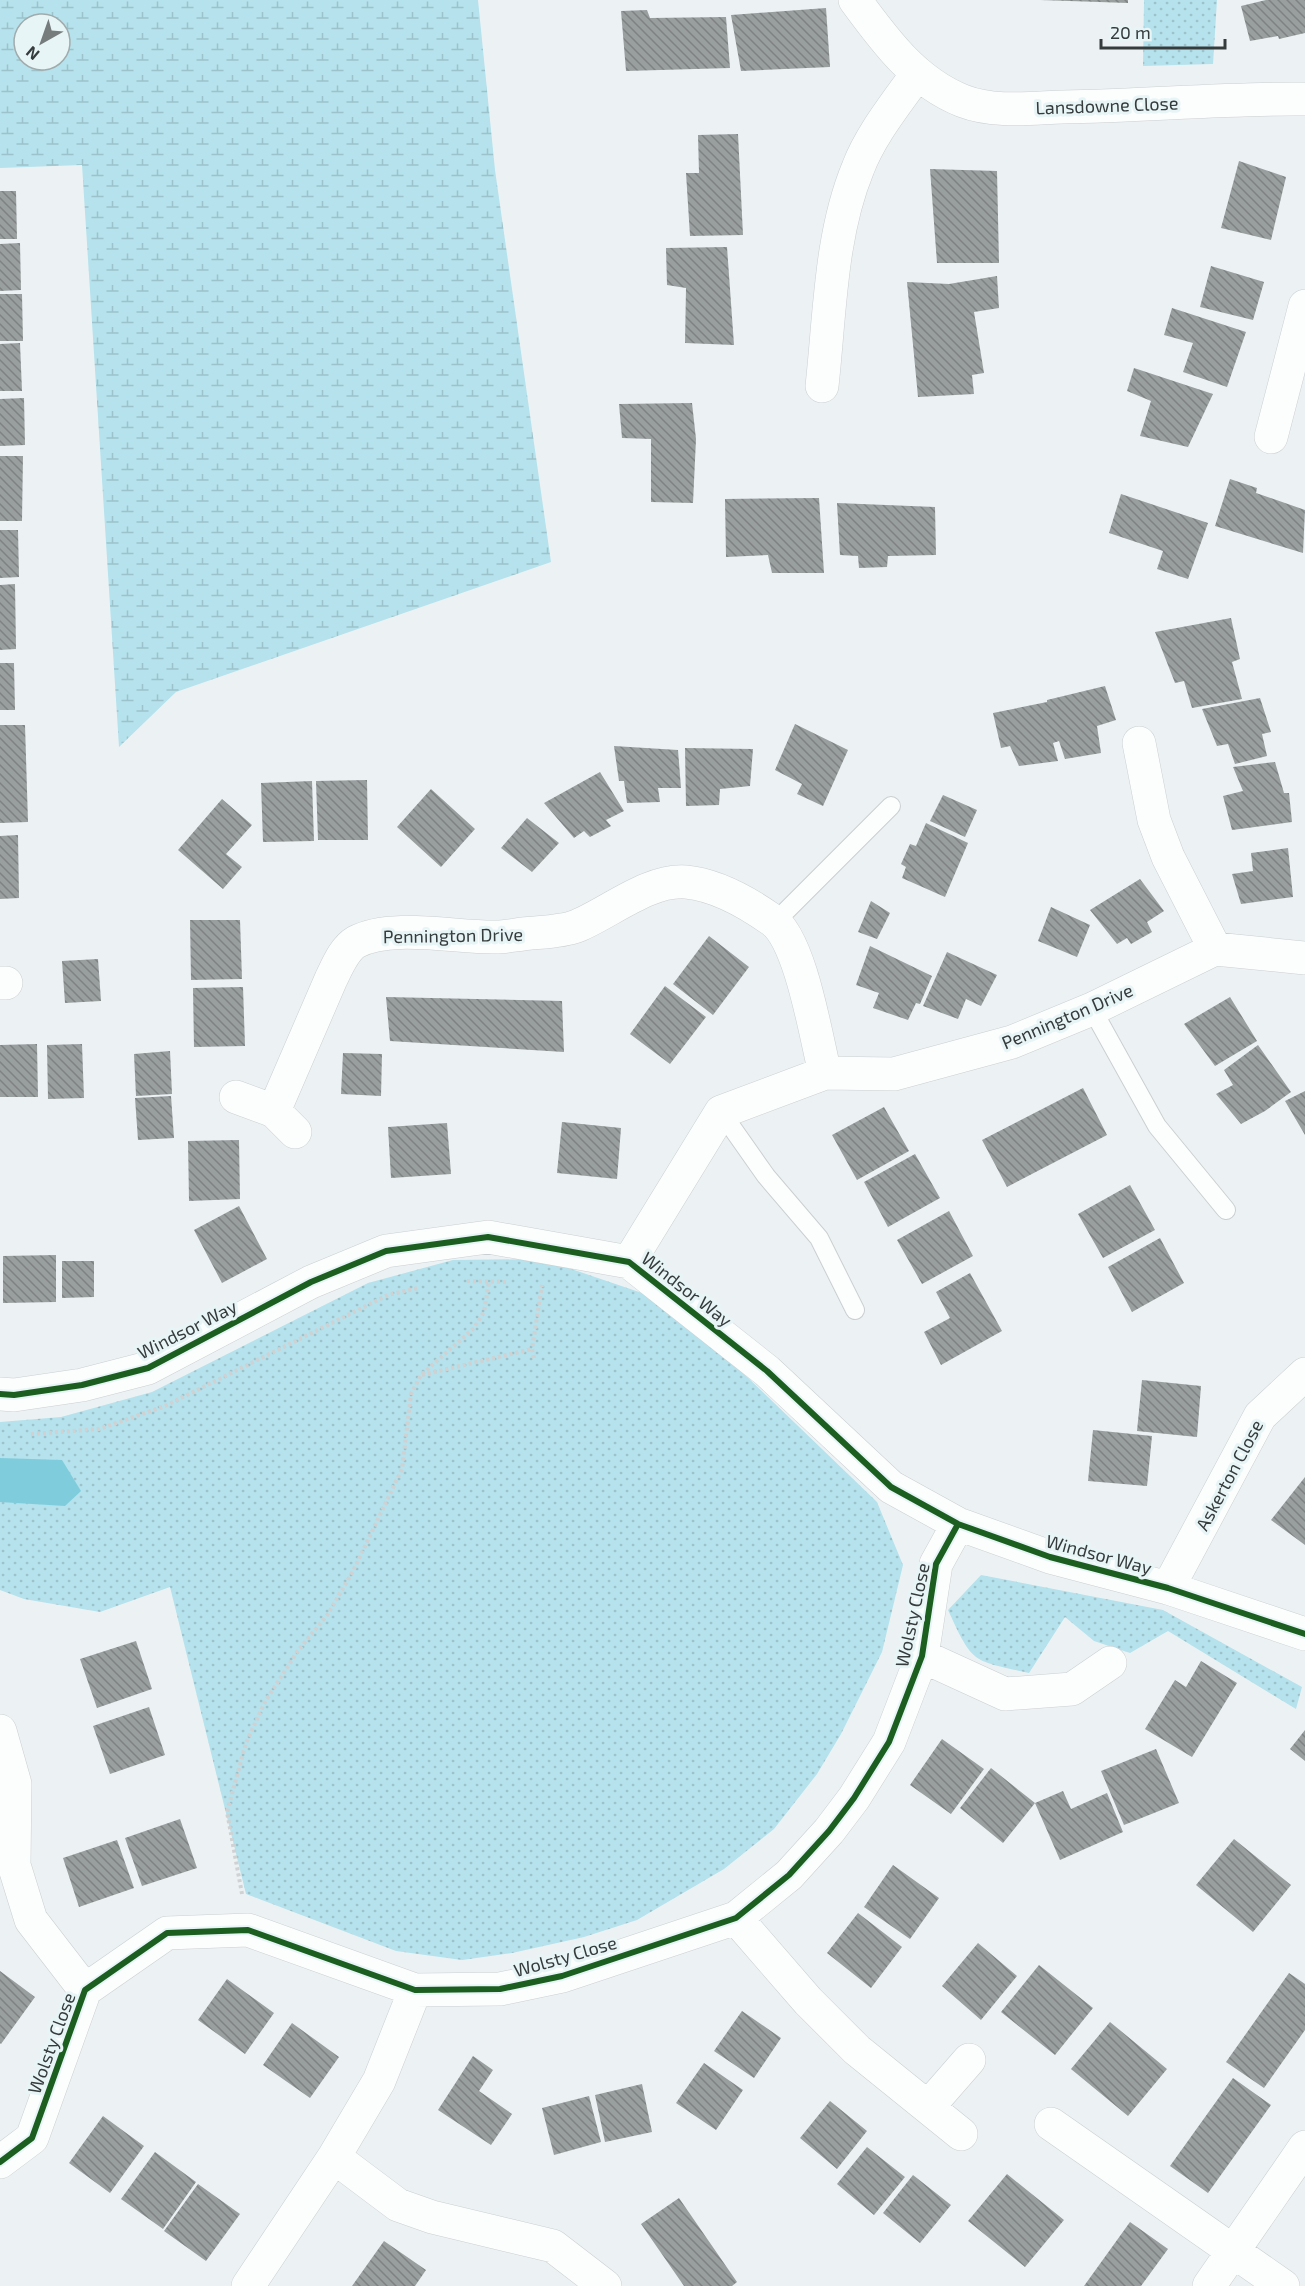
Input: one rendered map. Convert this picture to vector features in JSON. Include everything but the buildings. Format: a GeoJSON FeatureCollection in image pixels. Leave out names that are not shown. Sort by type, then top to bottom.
{"type":"FeatureCollection","features":[{"type":"Feature","properties":{"kind":"street","name":"Lansdowne Close"},"geometry":{"type":"LineString","coordinates":[[855,0],[893,51],[916,74],[964,101],[1007,109],[1237,98],[1305,99]]}},
{"type":"Feature","properties":{"kind":"street"},"geometry":{"type":"LineString","coordinates":[[822,386],[837,248],[848,197],[858,167],[875,134],[916,74]]}},
{"type":"Feature","properties":{"kind":"street"},"geometry":{"type":"LineString","coordinates":[[1271,437],[1305,306]]}},
{"type":"Feature","properties":{"kind":"street"},"geometry":{"type":"LineString","coordinates":[[1139,743],[1154,820],[1168,857],[1215,949],[1305,958]]}},
{"type":"Feature","properties":{"kind":"street","name":"Pennington Drive"},"geometry":{"type":"LineString","coordinates":[[236,1097],[284,1122],[331,980],[341,958],[355,943],[375,936],[436,932],[496,937],[576,927],[613,905],[659,887],[683,882],[716,890],[741,901],[775,922],[795,954],[825,1073]]}},
{"type":"Feature","properties":{"kind":"street","name":"Pennington Drive"},"geometry":{"type":"LineString","coordinates":[[721,1112],[825,1073],[894,1074],[1011,1042],[1092,1010],[1215,949]]}},
{"type":"Feature","properties":{"kind":"street"},"geometry":{"type":"LineString","coordinates":[[629,1262],[721,1112]]}},
{"type":"Feature","properties":{"kind":"street","name":"Windsor Way"},"geometry":{"type":"LineString","coordinates":[[0,1394],[14,1395],[82,1384],[148,1368],[311,1282],[386,1251],[488,1237],[629,1262],[767,1371],[891,1487],[957,1524],[1050,1557],[1168,1588],[1305,1634]]}},
{"type":"Feature","properties":{"kind":"street","name":"Askerton Close"},"geometry":{"type":"LineString","coordinates":[[1168,1588],[1260,1416],[1305,1374]]}},
{"type":"Feature","properties":{"kind":"street","name":"Wolsty Close"},"geometry":{"type":"LineString","coordinates":[[0,2162],[32,2138],[86,1990],[167,1934],[249,1930],[415,1990],[500,1989],[562,1976],[736,1918],[789,1875],[829,1831],[854,1798],[889,1742],[922,1656],[936,1564],[957,1524]]}},
{"type":"Feature","properties":{"kind":"street"},"geometry":{"type":"LineString","coordinates":[[922,1656],[1005,1694],[1072,1689],[1110,1663]]}},
{"type":"Feature","properties":{"kind":"street"},"geometry":{"type":"LineString","coordinates":[[0,1731],[15,1785],[14,1866],[31,1920],[86,1990]]}},
{"type":"Feature","properties":{"kind":"street"},"geometry":{"type":"LineString","coordinates":[[736,1918],[808,2001],[857,2050],[961,2134]]}},
{"type":"Feature","properties":{"kind":"street"},"geometry":{"type":"LineString","coordinates":[[248,2286],[334,2157],[379,2081],[415,1990]]}},
{"type":"Feature","properties":{"kind":"street"},"geometry":{"type":"LineString","coordinates":[[928,2107],[969,2060]]}},
{"type":"Feature","properties":{"kind":"street"},"geometry":{"type":"LineString","coordinates":[[1051,2124],[1234,2249],[1283,2286]]}},
{"type":"Feature","properties":{"kind":"street"},"geometry":{"type":"LineString","coordinates":[[1209,2286],[1305,2147]]}},
{"type":"Feature","properties":{"kind":"street"},"geometry":{"type":"LineString","coordinates":[[334,2157],[398,2205],[432,2217],[553,2246],[605,2286]]}},
{"type":"Feature","properties":{"kind":"lane"},"geometry":{"type":"LineString","coordinates":[[775,922],[891,806]]}},
{"type":"Feature","properties":{"kind":"lane"},"geometry":{"type":"LineString","coordinates":[[1092,1010],[1157,1126],[1226,1210]]}},
{"type":"Feature","properties":{"kind":"lane"},"geometry":{"type":"LineString","coordinates":[[721,1112],[766,1176],[819,1238],[855,1310]]}},
{"type":"Feature","properties":{"kind":"path"},"geometry":{"type":"LineString","coordinates":[[460,1280],[510,1282]]}},
{"type":"Feature","properties":{"kind":"path"},"geometry":{"type":"LineString","coordinates":[[249,1930],[227,1812],[246,1743],[265,1702],[297,1652],[328,1614],[353,1571],[402,1469],[411,1394],[421,1375],[473,1329],[484,1312],[489,1282]]}},
{"type":"Feature","properties":{"kind":"path"},"geometry":{"type":"LineString","coordinates":[[532,1282],[543,1282],[532,1349],[534,1358]]}},
{"type":"Feature","properties":{"kind":"path"},"geometry":{"type":"LineString","coordinates":[[20,1433],[99,1429],[165,1406],[388,1295],[429,1285]]}},
{"type":"Feature","properties":{"kind":"path"},"geometry":{"type":"LineString","coordinates":[[421,1375],[532,1349]]}},
{"type":"Feature","properties":{"kind":"green space"},"geometry":{"type":"Polygon","coordinates":[[[0,0],[478,0],[495,170],[551,562],[176,692],[119,747],[82,165],[0,168],[0,0]]]}},
{"type":"Feature","properties":{"kind":"green space"},"geometry":{"type":"Polygon","coordinates":[[[1144,0],[1217,0],[1213,64],[1143,66],[1144,0]]]}},
{"type":"Feature","properties":{"kind":"green space"},"geometry":{"type":"Polygon","coordinates":[[[542,1259],[645,1294],[741,1371],[877,1502],[903,1565],[882,1652],[841,1734],[817,1774],[774,1829],[724,1869],[637,1920],[584,1937],[512,1953],[462,1960],[396,1951],[246,1894],[170,1587],[100,1612],[24,1599],[0,1590],[0,1422],[61,1417],[152,1392],[368,1283],[453,1260],[542,1259]]]}},
{"type":"Feature","properties":{"kind":"green space"},"geometry":{"type":"Polygon","coordinates":[[[981,1575],[1163,1610],[1302,1687],[1296,1709],[1168,1631],[1130,1653],[1094,1641],[1065,1617],[1029,1673],[984,1662],[969,1650],[948,1610],[981,1575]]]}},
{"type":"Feature","properties":{"kind":"shaded area"},"geometry":{"type":"Polygon","coordinates":[[[0,1458],[62,1460],[81,1491],[65,1506],[0,1502],[0,1458]]]}},
{"type":"Feature","properties":{"kind":"cycle path"},"geometry":{"type":"LineString","coordinates":[[0,1394],[14,1395],[82,1385],[148,1368],[311,1282],[386,1251],[488,1237],[629,1262],[767,1371],[891,1487],[958,1524],[1050,1557],[1168,1588],[1305,1634]]}},
{"type":"Feature","properties":{"kind":"cycle path"},"geometry":{"type":"LineString","coordinates":[[0,2162],[32,2138],[85,1990],[167,1933],[248,1930],[415,1990],[500,1989],[562,1976],[736,1918],[789,1875],[829,1831],[854,1798],[889,1742],[922,1656],[936,1564],[958,1524]]}}]}
